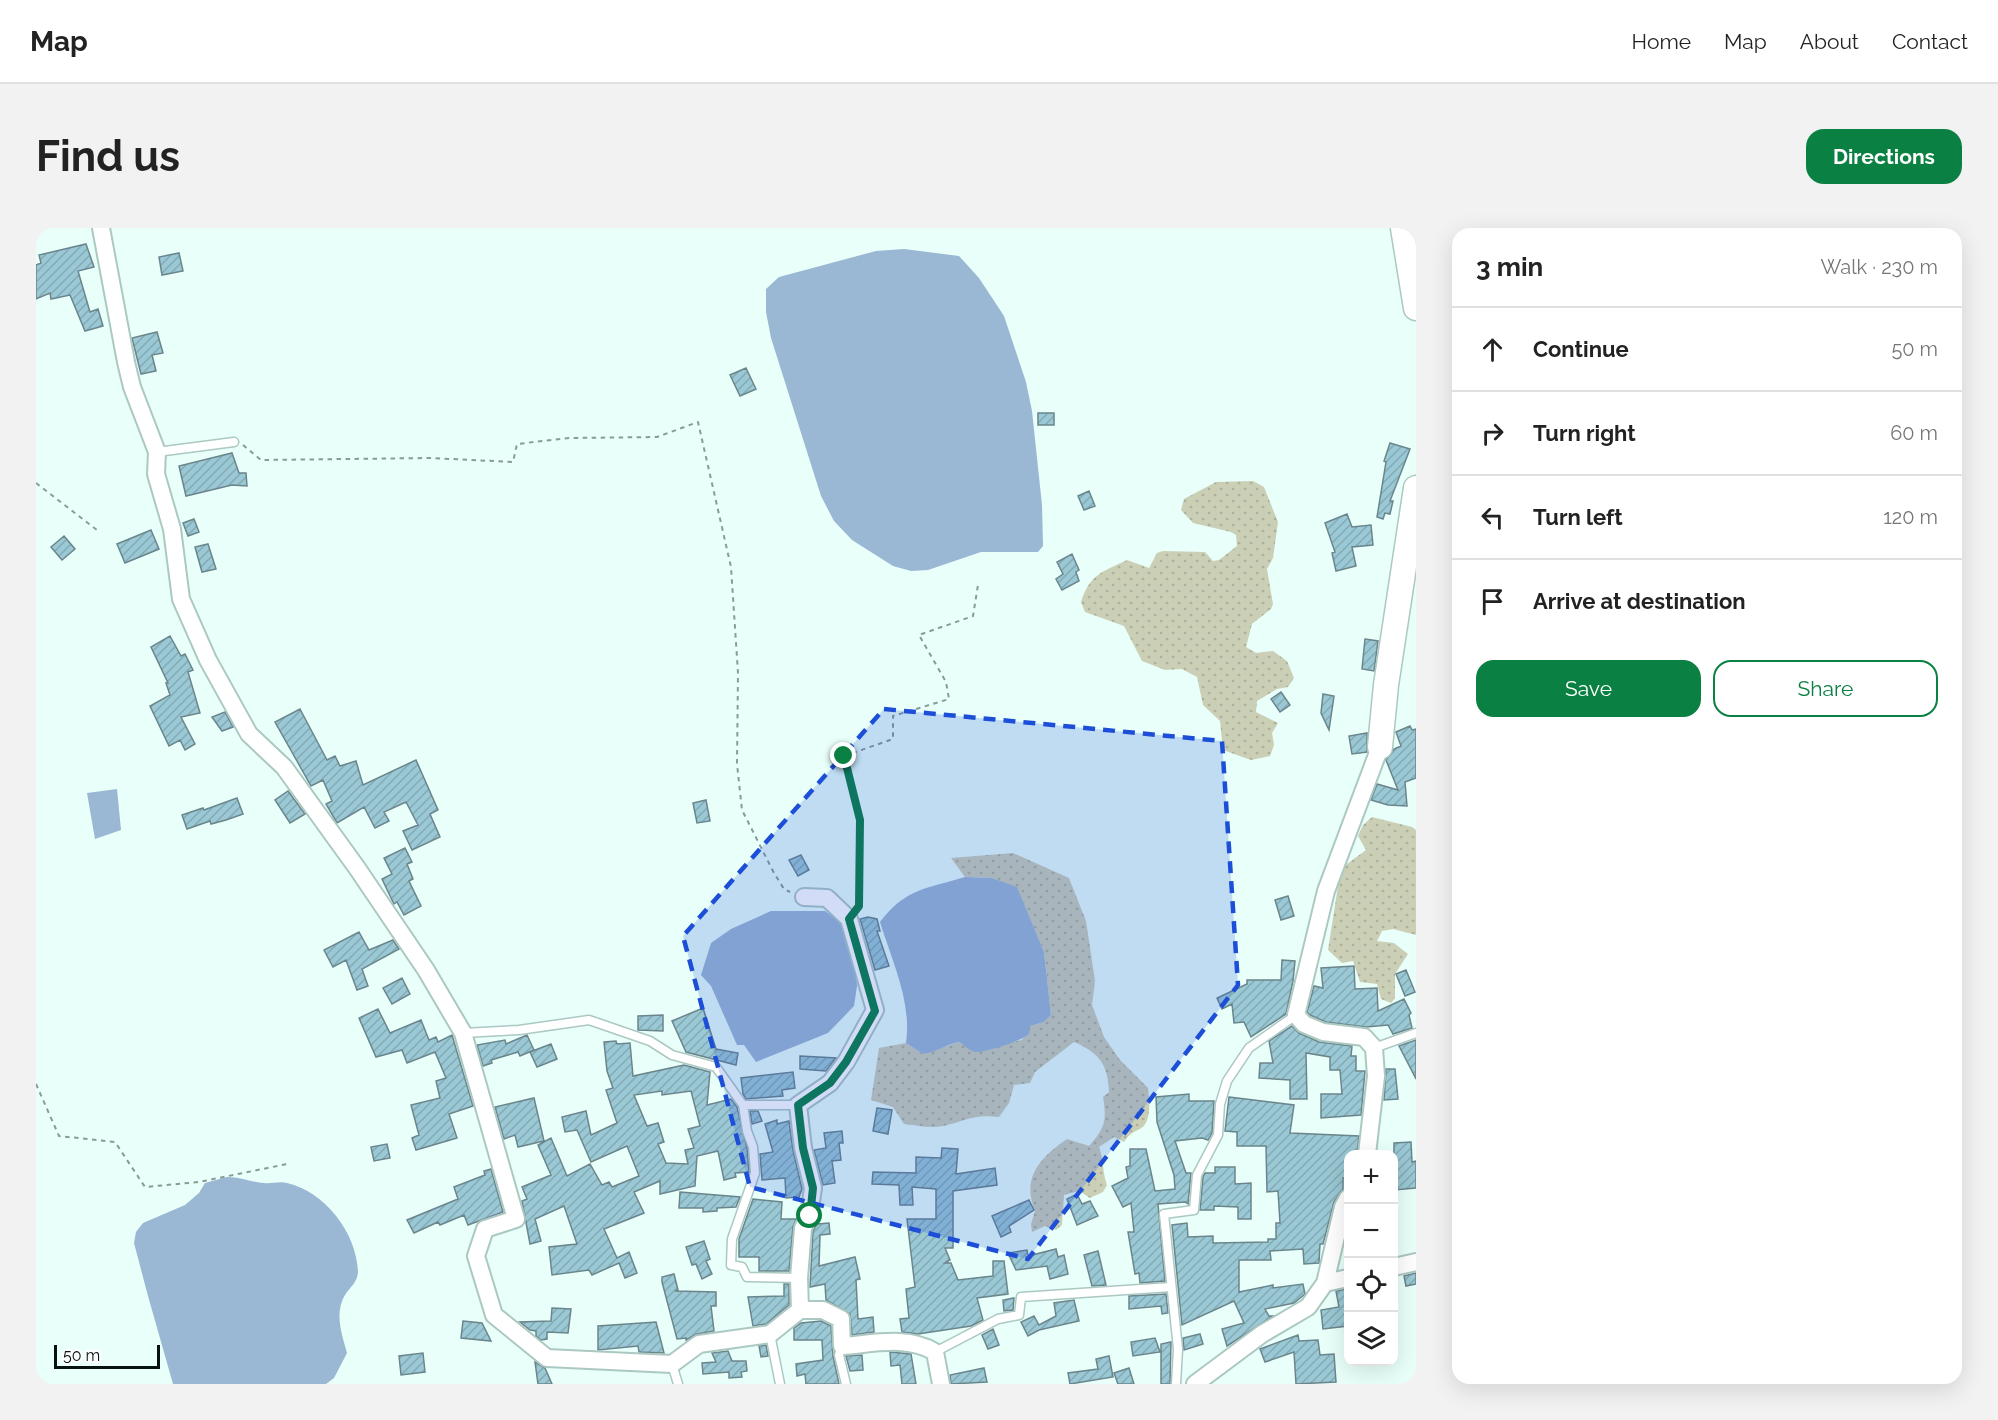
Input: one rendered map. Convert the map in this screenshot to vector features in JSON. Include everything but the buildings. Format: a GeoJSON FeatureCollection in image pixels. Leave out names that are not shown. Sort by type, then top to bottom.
{"type":"FeatureCollection","features":[{"type":"Feature","properties":{"kind":"street"},"geometry":{"type":"LineString","coordinates":[[101,228],[132,387],[157,452],[156,474],[172,529],[181,599],[208,660],[249,734],[284,767],[357,868],[426,970],[463,1033],[516,1219],[485,1229],[476,1256],[494,1314],[548,1358],[672,1364],[699,1344],[770,1334],[801,1310],[823,1310],[842,1319],[842,1346],[899,1341],[923,1344],[935,1352],[941,1384]]}},
{"type":"Feature","properties":{"kind":"street"},"geometry":{"type":"LineString","coordinates":[[1403,228],[1416,308]]}},
{"type":"Feature","properties":{"kind":"street"},"geometry":{"type":"LineString","coordinates":[[1367,1150],[1375,1086],[1374,1048],[1364,1037],[1343,1036],[1304,1024],[1296,1015],[1326,891],[1380,747],[1386,685],[1416,488]]}},
{"type":"Feature","properties":{"kind":"street"},"geometry":{"type":"LineString","coordinates":[[801,1310],[799,1278],[803,1228],[810,1216],[813,1188],[803,1148],[798,1105],[830,1083],[846,1062],[875,1011],[849,919],[827,898],[804,897]]}},
{"type":"Feature","properties":{"kind":"street"},"geometry":{"type":"LineString","coordinates":[[1196,1384],[1262,1334],[1308,1307],[1324,1283],[1345,1204]]}},
{"type":"Feature","properties":{"kind":"street"},"geometry":{"type":"LineString","coordinates":[[1398,1266],[1416,1262]]}},
{"type":"Feature","properties":{"kind":"street"},"geometry":{"type":"LineString","coordinates":[[1324,1283],[1344,1279]]}},
{"type":"Feature","properties":{"kind":"lane"},"geometry":{"type":"LineString","coordinates":[[157,452],[234,442]]}},
{"type":"Feature","properties":{"kind":"lane"},"geometry":{"type":"LineString","coordinates":[[1176,1384],[1178,1349],[1164,1214],[1194,1210],[1197,1175],[1218,1135],[1220,1104],[1227,1081],[1249,1048],[1296,1015]]}},
{"type":"Feature","properties":{"kind":"lane"},"geometry":{"type":"LineString","coordinates":[[463,1033],[519,1030],[589,1020],[650,1041],[672,1054],[716,1067],[743,1105],[747,1131],[753,1147],[755,1173],[732,1239],[731,1265],[742,1267],[747,1277],[799,1278]]}},
{"type":"Feature","properties":{"kind":"lane"},"geometry":{"type":"LineString","coordinates":[[1374,1048],[1416,1033]]}},
{"type":"Feature","properties":{"kind":"lane"},"geometry":{"type":"LineString","coordinates":[[743,1105],[798,1105]]}},
{"type":"Feature","properties":{"kind":"lane"},"geometry":{"type":"LineString","coordinates":[[935,1352],[998,1319],[1019,1315],[1021,1297],[1171,1287]]}},
{"type":"Feature","properties":{"kind":"lane"},"geometry":{"type":"LineString","coordinates":[[770,1334],[780,1384]]}},
{"type":"Feature","properties":{"kind":"lane"},"geometry":{"type":"LineString","coordinates":[[842,1346],[839,1354],[846,1384]]}},
{"type":"Feature","properties":{"kind":"lane"},"geometry":{"type":"LineString","coordinates":[[672,1364],[679,1384]]}},
{"type":"Feature","properties":{"kind":"path"},"geometry":{"type":"LineString","coordinates":[[234,442],[250,449],[261,460],[452,458],[513,462],[517,444],[570,438],[657,437],[698,423],[731,567],[738,673],[737,764],[742,810],[784,889],[804,897]]}},
{"type":"Feature","properties":{"kind":"path"},"geometry":{"type":"LineString","coordinates":[[36,483],[97,530]]}},
{"type":"Feature","properties":{"kind":"path"},"geometry":{"type":"LineString","coordinates":[[849,919],[859,906],[860,820],[844,756],[893,739],[893,716],[949,699],[946,682],[919,635],[973,616],[978,585]]}},
{"type":"Feature","properties":{"kind":"path"},"geometry":{"type":"LineString","coordinates":[[36,1084],[59,1136],[115,1142],[145,1186],[199,1182],[286,1164]]}},
{"type":"Feature","properties":{"kind":"highlighted area"},"geometry":{"type":"Polygon","coordinates":[[[884,709],[1222,741],[1238,985],[1028,1259],[750,1187],[683,936],[884,709]]]}},
{"type":"Feature","properties":{"kind":"green space"},"geometry":{"type":"Polygon","coordinates":[[[1253,481],[1264,487],[1278,522],[1273,558],[1267,569],[1273,604],[1271,609],[1252,624],[1246,647],[1256,653],[1273,651],[1287,661],[1294,678],[1288,687],[1277,689],[1257,701],[1256,712],[1278,723],[1272,733],[1274,745],[1270,756],[1251,760],[1223,750],[1220,721],[1203,705],[1197,677],[1182,669],[1165,670],[1142,661],[1124,626],[1085,612],[1081,602],[1088,585],[1098,575],[1127,560],[1149,568],[1157,553],[1163,551],[1205,552],[1213,561],[1219,560],[1237,546],[1236,535],[1193,523],[1181,510],[1184,499],[1216,482],[1253,481]]]}},
{"type":"Feature","properties":{"kind":"green space"},"geometry":{"type":"Polygon","coordinates":[[[1372,817],[1416,830],[1416,935],[1393,929],[1382,931],[1377,941],[1394,943],[1408,954],[1395,974],[1395,998],[1391,1003],[1381,999],[1377,984],[1360,982],[1353,961],[1342,963],[1328,950],[1340,873],[1347,864],[1366,850],[1358,836],[1363,825],[1372,817]]]}},
{"type":"Feature","properties":{"kind":"green space"},"geometry":{"type":"Polygon","coordinates":[[[1013,853],[1069,878],[1086,921],[1095,981],[1092,1005],[1104,1037],[1120,1060],[1148,1088],[1149,1099],[1148,1117],[1143,1127],[1130,1134],[1124,1142],[1114,1137],[1099,1147],[1107,1185],[1103,1192],[1090,1198],[1079,1191],[1064,1195],[1062,1225],[1056,1230],[1045,1226],[1032,1232],[1031,1224],[1035,1211],[1030,1188],[1036,1169],[1049,1153],[1067,1139],[1089,1146],[1104,1124],[1103,1097],[1109,1092],[1107,1074],[1101,1061],[1090,1051],[1074,1042],[1035,1072],[1030,1083],[1014,1085],[1009,1103],[999,1117],[976,1117],[938,1127],[904,1124],[893,1107],[871,1100],[879,1048],[906,1043],[923,1054],[959,1042],[977,1050],[990,1050],[1022,1040],[1030,1026],[1044,1022],[1051,1015],[1044,952],[1017,888],[992,878],[965,877],[951,858],[1013,853]]]}},
{"type":"Feature","properties":{"kind":"water"},"geometry":{"type":"Polygon","coordinates":[[[904,249],[959,256],[979,278],[1004,316],[1026,382],[1032,411],[1042,505],[1043,546],[1038,552],[981,552],[928,570],[911,571],[893,566],[852,540],[834,521],[821,496],[771,338],[766,312],[766,289],[779,277],[876,251],[904,249]]]}},
{"type":"Feature","properties":{"kind":"water"},"geometry":{"type":"Polygon","coordinates":[[[117,789],[121,830],[95,839],[87,793],[117,789]]]}},
{"type":"Feature","properties":{"kind":"water"},"geometry":{"type":"Polygon","coordinates":[[[965,877],[992,878],[1017,887],[1044,952],[1051,1015],[1044,1022],[1030,1026],[1029,1034],[1025,1037],[995,1049],[975,1052],[959,1042],[923,1054],[906,1043],[904,997],[880,922],[908,896],[965,877]]]}},
{"type":"Feature","properties":{"kind":"water"},"geometry":{"type":"Polygon","coordinates":[[[771,911],[825,911],[844,925],[854,955],[857,986],[854,1006],[828,1033],[756,1062],[744,1045],[737,1045],[711,986],[701,975],[711,943],[731,929],[771,911]]]}},
{"type":"Feature","properties":{"kind":"water"},"geometry":{"type":"Polygon","coordinates":[[[227,1177],[264,1183],[284,1182],[301,1188],[326,1205],[345,1228],[356,1256],[358,1275],[345,1295],[340,1309],[341,1331],[347,1353],[334,1378],[326,1384],[173,1384],[134,1243],[136,1232],[143,1223],[185,1205],[199,1193],[205,1183],[227,1177]]]}},
{"type":"Feature","properties":{"kind":"route"},"geometry":{"type":"LineString","coordinates":[[810,1216],[813,1188],[803,1148],[798,1105],[830,1083],[846,1062],[875,1011],[849,919],[859,906],[860,820],[844,756]]}}]}
